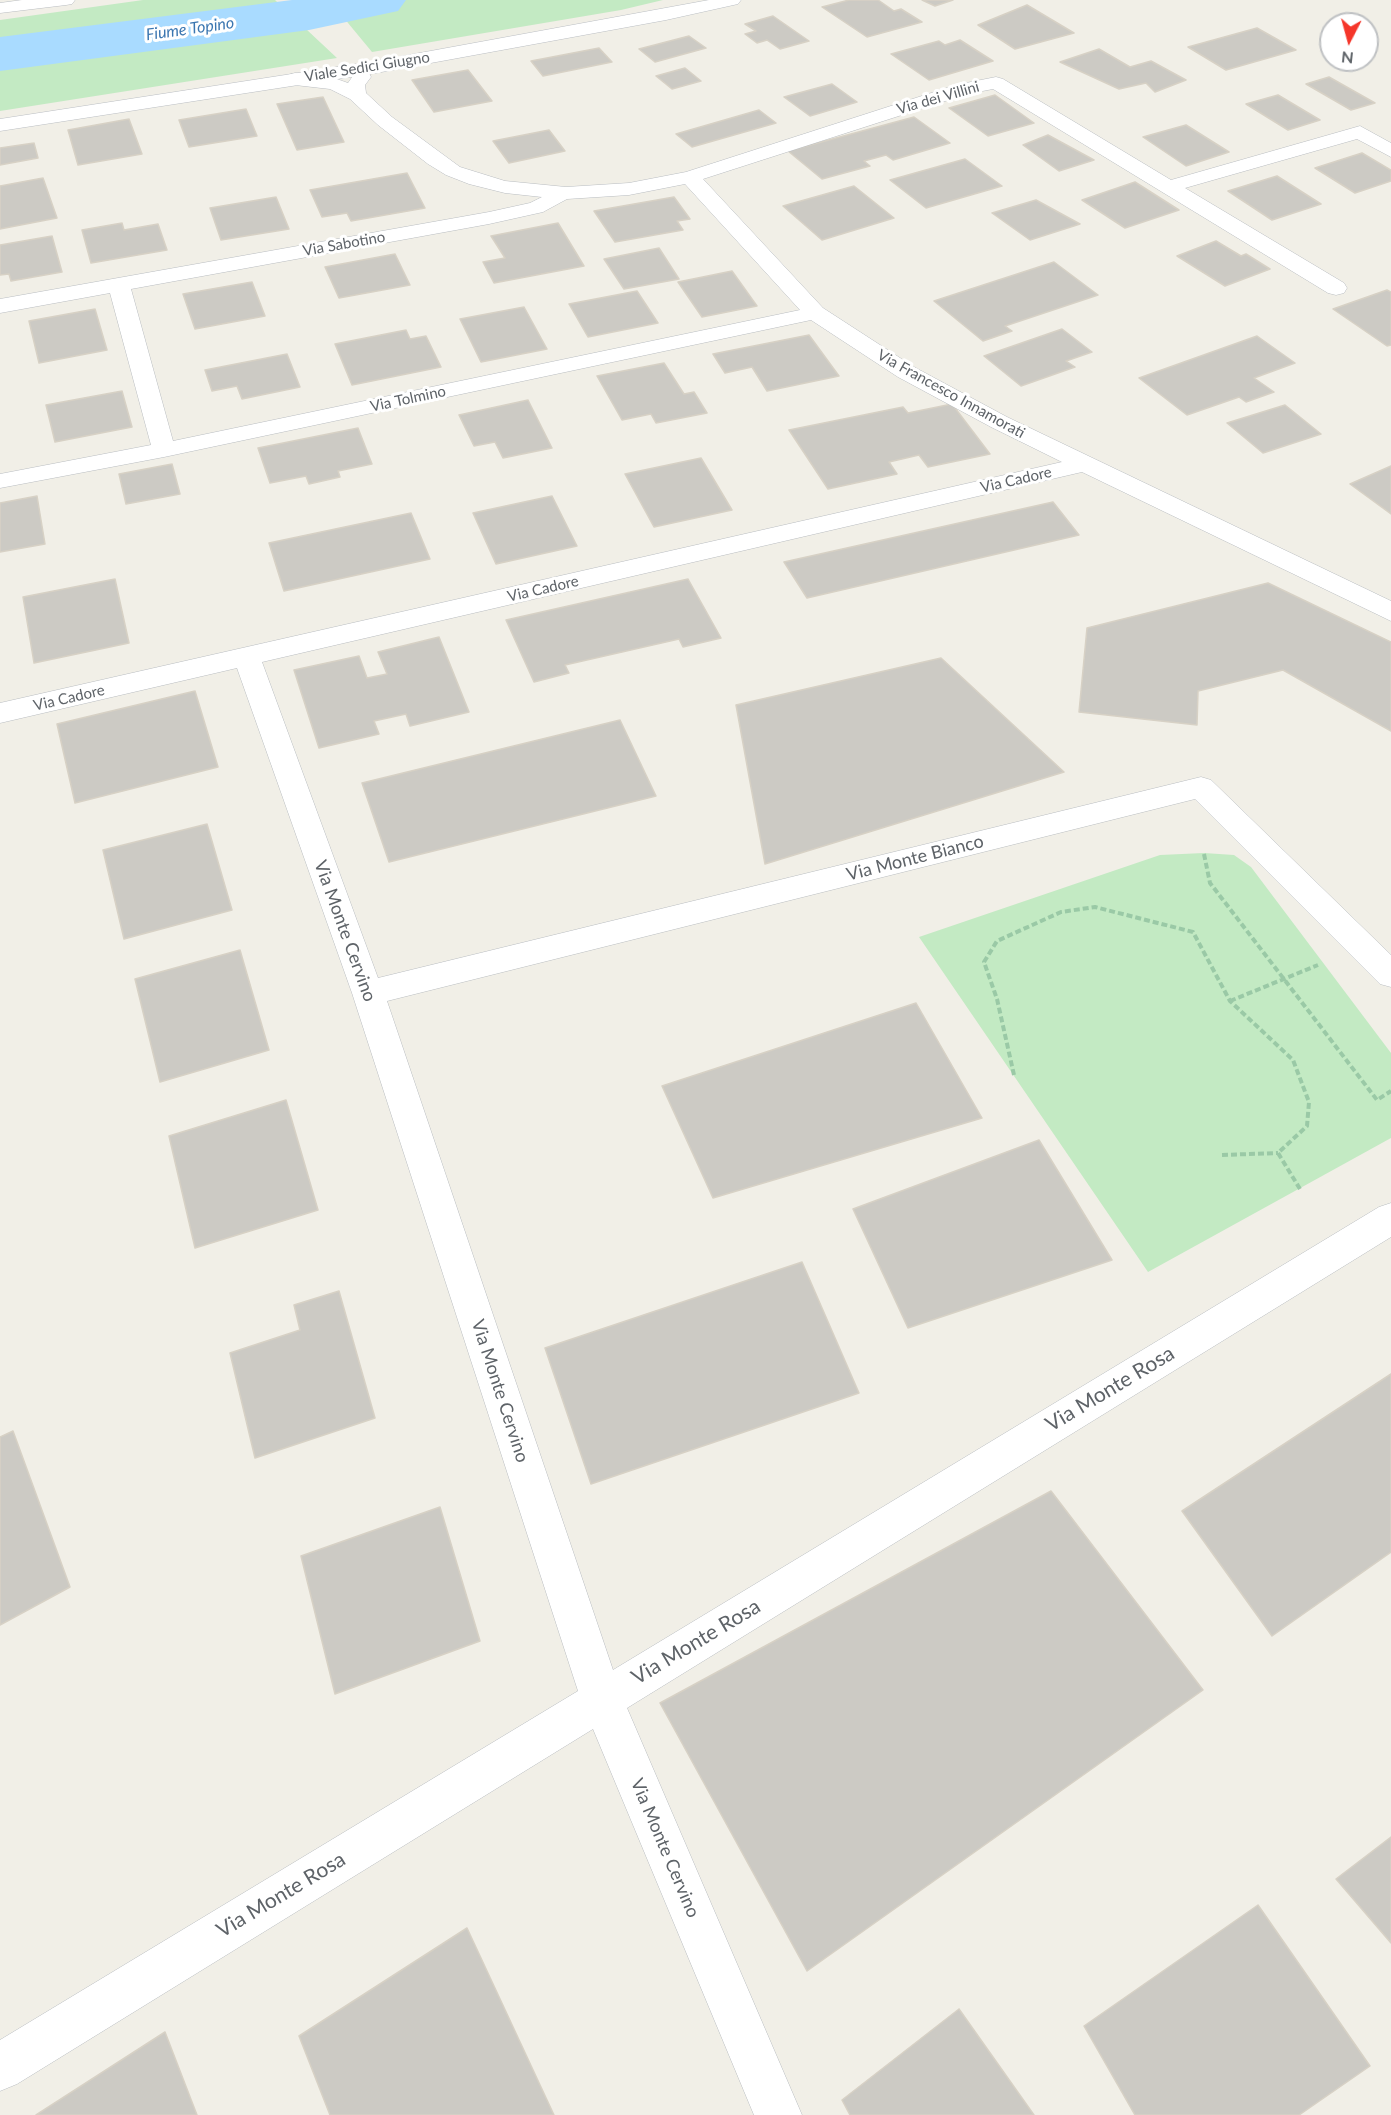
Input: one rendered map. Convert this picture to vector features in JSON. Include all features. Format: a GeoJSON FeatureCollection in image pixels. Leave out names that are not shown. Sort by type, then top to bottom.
{"type":"FeatureCollection","features":[{"type":"Feature","properties":{"kind":"street"},"geometry":{"type":"LineString","coordinates":[[0,8],[66,0]]}},
{"type":"Feature","properties":{"kind":"street","name":"Viale Sedici Giugno"},"geometry":{"type":"LineString","coordinates":[[0,125],[376,67],[666,15],[732,0]]}},
{"type":"Feature","properties":{"kind":"street"},"geometry":{"type":"LineString","coordinates":[[357,95],[358,80],[376,67]]}},
{"type":"Feature","properties":{"kind":"street"},"geometry":{"type":"LineString","coordinates":[[295,79],[334,84],[357,95],[412,144],[453,171],[505,187],[566,193],[629,189],[690,177]]}},
{"type":"Feature","properties":{"kind":"street","name":"Via dei Villini"},"geometry":{"type":"LineString","coordinates":[[690,177],[963,88],[996,83],[1336,288]]}},
{"type":"Feature","properties":{"kind":"street"},"geometry":{"type":"LineString","coordinates":[[1167,187],[1360,132],[1391,151]]}},
{"type":"Feature","properties":{"kind":"street","name":"Via Francesco Innamorati"},"geometry":{"type":"LineString","coordinates":[[690,177],[815,313],[906,372],[999,422],[1391,612]]}},
{"type":"Feature","properties":{"kind":"street","name":"Via Sabotino"},"geometry":{"type":"LineString","coordinates":[[0,306],[508,214],[536,208],[566,193]]}},
{"type":"Feature","properties":{"kind":"street"},"geometry":{"type":"LineString","coordinates":[[119,285],[164,450]]}},
{"type":"Feature","properties":{"kind":"street","name":"Via Tolmino"},"geometry":{"type":"LineString","coordinates":[[0,481],[164,450],[815,313]]}},
{"type":"Feature","properties":{"kind":"street","name":"Via Cadore"},"geometry":{"type":"LineString","coordinates":[[0,713],[1085,464]]}},
{"type":"Feature","properties":{"kind":"street","name":"Via Monte Cervino"},"geometry":{"type":"LineString","coordinates":[[247,658],[369,993],[602,1700],[778,2115]]}},
{"type":"Feature","properties":{"kind":"street","name":"Via Monte Bianco"},"geometry":{"type":"LineString","coordinates":[[369,993],[1201,787],[1391,975]]}},
{"type":"Feature","properties":{"kind":"street","name":"Via Monte Rosa"},"geometry":{"type":"LineString","coordinates":[[0,2067],[1391,1218]]}},
{"type":"Feature","properties":{"kind":"path"},"geometry":{"type":"LineString","coordinates":[[1204,853],[1210,883],[1286,978],[1377,1100],[1391,1091]]}},
{"type":"Feature","properties":{"kind":"path"},"geometry":{"type":"LineString","coordinates":[[1014,1075],[997,999],[984,962],[997,941],[1061,912],[1095,907],[1193,932],[1230,1001],[1293,1060],[1309,1102],[1307,1126],[1278,1153],[1222,1155]]}},
{"type":"Feature","properties":{"kind":"path"},"geometry":{"type":"LineString","coordinates":[[1230,1001],[1324,963]]}},
{"type":"Feature","properties":{"kind":"path"},"geometry":{"type":"LineString","coordinates":[[1278,1153],[1299,1189]]}},
{"type":"Feature","properties":{"kind":"green space"},"geometry":{"type":"Polygon","coordinates":[[[143,0],[275,0],[337,58],[0,111],[0,20],[143,0]]]}},
{"type":"Feature","properties":{"kind":"green space"},"geometry":{"type":"Polygon","coordinates":[[[329,0],[663,0],[621,10],[372,52],[329,0]]]}},
{"type":"Feature","properties":{"kind":"green space"},"geometry":{"type":"Polygon","coordinates":[[[1204,853],[1234,855],[1251,867],[1391,1053],[1391,1138],[1148,1272],[919,937],[1160,855],[1204,853]]]}},
{"type":"Feature","properties":{"kind":"building"},"geometry":{"type":"Polygon","coordinates":[[[849,0],[878,0],[894,11],[901,9],[922,22],[867,37],[822,7],[849,0]]]}},
{"type":"Feature","properties":{"kind":"building"},"geometry":{"type":"Polygon","coordinates":[[[922,0],[953,0],[935,6],[922,0]]]}},
{"type":"Feature","properties":{"kind":"building"},"geometry":{"type":"Polygon","coordinates":[[[1027,5],[1074,33],[1015,49],[978,25],[1027,5]]]}},
{"type":"Feature","properties":{"kind":"building"},"geometry":{"type":"Polygon","coordinates":[[[773,16],[809,41],[780,49],[767,40],[757,43],[745,34],[756,31],[745,24],[773,16]]]}},
{"type":"Feature","properties":{"kind":"building"},"geometry":{"type":"Polygon","coordinates":[[[1257,28],[1296,50],[1226,70],[1188,47],[1257,28]]]}},
{"type":"Feature","properties":{"kind":"building"},"geometry":{"type":"Polygon","coordinates":[[[689,36],[706,48],[655,62],[639,49],[689,36]]]}},
{"type":"Feature","properties":{"kind":"building"},"geometry":{"type":"Polygon","coordinates":[[[960,40],[993,61],[929,80],[891,54],[939,41],[945,45],[960,40]]]}},
{"type":"Feature","properties":{"kind":"building"},"geometry":{"type":"Polygon","coordinates":[[[599,48],[612,62],[543,76],[531,61],[599,48]]]}},
{"type":"Feature","properties":{"kind":"building"},"geometry":{"type":"Polygon","coordinates":[[[1099,49],[1130,67],[1151,61],[1186,80],[1155,92],[1146,83],[1119,89],[1060,62],[1099,49]]]}},
{"type":"Feature","properties":{"kind":"building"},"geometry":{"type":"Polygon","coordinates":[[[685,68],[701,81],[672,89],[656,76],[685,68]]]}},
{"type":"Feature","properties":{"kind":"building"},"geometry":{"type":"Polygon","coordinates":[[[468,70],[492,101],[434,112],[412,80],[468,70]]]}},
{"type":"Feature","properties":{"kind":"building"},"geometry":{"type":"Polygon","coordinates":[[[1329,77],[1375,103],[1351,110],[1306,84],[1329,77]]]}},
{"type":"Feature","properties":{"kind":"building"},"geometry":{"type":"Polygon","coordinates":[[[832,84],[857,102],[810,116],[784,97],[832,84]]]}},
{"type":"Feature","properties":{"kind":"building"},"geometry":{"type":"Polygon","coordinates":[[[995,95],[1034,123],[988,136],[949,108],[995,95]]]}},
{"type":"Feature","properties":{"kind":"building"},"geometry":{"type":"Polygon","coordinates":[[[1278,95],[1320,120],[1288,130],[1246,104],[1278,95]]]}},
{"type":"Feature","properties":{"kind":"building"},"geometry":{"type":"Polygon","coordinates":[[[323,97],[344,142],[297,150],[277,104],[323,97]]]}},
{"type":"Feature","properties":{"kind":"building"},"geometry":{"type":"Polygon","coordinates":[[[246,109],[257,136],[189,147],[179,120],[246,109]]]}},
{"type":"Feature","properties":{"kind":"building"},"geometry":{"type":"Polygon","coordinates":[[[759,110],[776,123],[692,147],[676,134],[759,110]]]}},
{"type":"Feature","properties":{"kind":"building"},"geometry":{"type":"Polygon","coordinates":[[[914,117],[950,143],[893,160],[886,155],[864,161],[870,166],[822,179],[788,151],[914,117]]]}},
{"type":"Feature","properties":{"kind":"building"},"geometry":{"type":"Polygon","coordinates":[[[129,119],[142,154],[78,165],[68,130],[129,119]]]}},
{"type":"Feature","properties":{"kind":"building"},"geometry":{"type":"Polygon","coordinates":[[[1186,125],[1229,152],[1186,166],[1143,137],[1186,125]]]}},
{"type":"Feature","properties":{"kind":"building"},"geometry":{"type":"Polygon","coordinates":[[[549,130],[565,151],[509,163],[493,141],[549,130]]]}},
{"type":"Feature","properties":{"kind":"building"},"geometry":{"type":"Polygon","coordinates":[[[1048,135],[1094,160],[1059,171],[1023,145],[1048,135]]]}},
{"type":"Feature","properties":{"kind":"building"},"geometry":{"type":"Polygon","coordinates":[[[34,143],[38,158],[0,165],[0,148],[34,143]]]}},
{"type":"Feature","properties":{"kind":"building"},"geometry":{"type":"Polygon","coordinates":[[[1362,153],[1391,170],[1391,181],[1355,193],[1315,168],[1362,153]]]}},
{"type":"Feature","properties":{"kind":"building"},"geometry":{"type":"Polygon","coordinates":[[[965,159],[1002,186],[926,208],[890,180],[965,159]]]}},
{"type":"Feature","properties":{"kind":"building"},"geometry":{"type":"Polygon","coordinates":[[[407,173],[425,208],[351,221],[347,213],[322,217],[310,190],[407,173]]]}},
{"type":"Feature","properties":{"kind":"building"},"geometry":{"type":"Polygon","coordinates":[[[1277,176],[1321,204],[1272,220],[1228,191],[1277,176]]]}},
{"type":"Feature","properties":{"kind":"building"},"geometry":{"type":"Polygon","coordinates":[[[43,178],[57,218],[0,229],[0,186],[43,178]]]}},
{"type":"Feature","properties":{"kind":"building"},"geometry":{"type":"Polygon","coordinates":[[[1135,182],[1179,210],[1125,228],[1082,200],[1135,182]]]}},
{"type":"Feature","properties":{"kind":"building"},"geometry":{"type":"Polygon","coordinates":[[[854,186],[894,218],[822,240],[783,206],[854,186]]]}},
{"type":"Feature","properties":{"kind":"building"},"geometry":{"type":"Polygon","coordinates":[[[276,197],[289,229],[221,240],[210,208],[276,197]]]}},
{"type":"Feature","properties":{"kind":"building"},"geometry":{"type":"Polygon","coordinates":[[[674,197],[690,219],[677,221],[683,230],[615,242],[594,211],[674,197]]]}},
{"type":"Feature","properties":{"kind":"building"},"geometry":{"type":"Polygon","coordinates":[[[1036,200],[1080,224],[1030,240],[992,213],[1036,200]]]}},
{"type":"Feature","properties":{"kind":"building"},"geometry":{"type":"Polygon","coordinates":[[[122,223],[124,230],[158,224],[167,250],[91,263],[82,230],[122,223]]]}},
{"type":"Feature","properties":{"kind":"building"},"geometry":{"type":"Polygon","coordinates":[[[558,223],[584,266],[494,283],[483,262],[505,258],[491,236],[558,223]]]}},
{"type":"Feature","properties":{"kind":"building"},"geometry":{"type":"Polygon","coordinates":[[[52,236],[62,272],[11,281],[9,274],[0,275],[0,245],[52,236]]]}},
{"type":"Feature","properties":{"kind":"building"},"geometry":{"type":"Polygon","coordinates":[[[1216,241],[1241,256],[1246,254],[1270,269],[1225,286],[1177,256],[1216,241]]]}},
{"type":"Feature","properties":{"kind":"building"},"geometry":{"type":"Polygon","coordinates":[[[659,248],[679,279],[624,289],[604,259],[659,248]]]}},
{"type":"Feature","properties":{"kind":"building"},"geometry":{"type":"Polygon","coordinates":[[[395,254],[410,285],[339,298],[325,267],[395,254]]]}},
{"type":"Feature","properties":{"kind":"building"},"geometry":{"type":"Polygon","coordinates":[[[1054,262],[1098,295],[1005,326],[1012,331],[983,341],[934,301],[1054,262]]]}},
{"type":"Feature","properties":{"kind":"building"},"geometry":{"type":"Polygon","coordinates":[[[732,271],[757,306],[702,317],[678,282],[732,271]]]}},
{"type":"Feature","properties":{"kind":"building"},"geometry":{"type":"Polygon","coordinates":[[[252,282],[265,316],[195,329],[183,294],[252,282]]]}},
{"type":"Feature","properties":{"kind":"building"},"geometry":{"type":"Polygon","coordinates":[[[1387,290],[1391,292],[1391,345],[1387,346],[1333,309],[1387,290]]]}},
{"type":"Feature","properties":{"kind":"building"},"geometry":{"type":"Polygon","coordinates":[[[637,291],[658,323],[588,337],[569,304],[637,291]]]}},
{"type":"Feature","properties":{"kind":"building"},"geometry":{"type":"Polygon","coordinates":[[[524,307],[547,349],[481,362],[460,319],[524,307]]]}},
{"type":"Feature","properties":{"kind":"building"},"geometry":{"type":"Polygon","coordinates":[[[95,309],[107,350],[39,363],[29,321],[95,309]]]}},
{"type":"Feature","properties":{"kind":"building"},"geometry":{"type":"Polygon","coordinates":[[[1062,329],[1092,352],[1066,361],[1075,367],[1021,386],[984,356],[1062,329]]]}},
{"type":"Feature","properties":{"kind":"building"},"geometry":{"type":"Polygon","coordinates":[[[406,330],[410,339],[426,336],[441,367],[352,385],[335,344],[406,330]]]}},
{"type":"Feature","properties":{"kind":"building"},"geometry":{"type":"Polygon","coordinates":[[[809,335],[839,376],[767,391],[752,367],[725,373],[713,354],[809,335]]]}},
{"type":"Feature","properties":{"kind":"building"},"geometry":{"type":"Polygon","coordinates":[[[1257,336],[1295,363],[1254,378],[1274,392],[1246,402],[1239,397],[1187,415],[1139,378],[1257,336]]]}},
{"type":"Feature","properties":{"kind":"building"},"geometry":{"type":"Polygon","coordinates":[[[287,354],[300,387],[242,399],[237,386],[212,391],[205,370],[287,354]]]}},
{"type":"Feature","properties":{"kind":"building"},"geometry":{"type":"Polygon","coordinates":[[[664,363],[684,394],[694,392],[707,413],[656,423],[651,414],[622,420],[597,376],[664,363]]]}},
{"type":"Feature","properties":{"kind":"building"},"geometry":{"type":"Polygon","coordinates":[[[122,391],[132,427],[55,442],[46,405],[122,391]]]}},
{"type":"Feature","properties":{"kind":"building"},"geometry":{"type":"Polygon","coordinates":[[[528,400],[552,448],[503,458],[495,442],[474,446],[459,415],[528,400]]]}},
{"type":"Feature","properties":{"kind":"building"},"geometry":{"type":"Polygon","coordinates":[[[952,404],[990,454],[928,467],[919,455],[889,462],[897,474],[828,489],[789,430],[903,407],[908,413],[952,404]]]}},
{"type":"Feature","properties":{"kind":"building"},"geometry":{"type":"Polygon","coordinates":[[[1285,405],[1321,434],[1263,453],[1227,423],[1285,405]]]}},
{"type":"Feature","properties":{"kind":"building"},"geometry":{"type":"Polygon","coordinates":[[[358,428],[372,464],[338,471],[340,477],[309,484],[306,476],[270,483],[258,448],[358,428]]]}},
{"type":"Feature","properties":{"kind":"building"},"geometry":{"type":"Polygon","coordinates":[[[701,458],[732,510],[654,527],[625,474],[701,458]]]}},
{"type":"Feature","properties":{"kind":"building"},"geometry":{"type":"Polygon","coordinates":[[[172,464],[180,494],[126,504],[119,474],[172,464]]]}},
{"type":"Feature","properties":{"kind":"building"},"geometry":{"type":"Polygon","coordinates":[[[1391,466],[1391,514],[1350,484],[1391,466]]]}},
{"type":"Feature","properties":{"kind":"building"},"geometry":{"type":"Polygon","coordinates":[[[37,496],[45,544],[0,552],[0,503],[37,496]]]}},
{"type":"Feature","properties":{"kind":"building"},"geometry":{"type":"Polygon","coordinates":[[[552,496],[577,546],[496,564],[473,513],[552,496]]]}},
{"type":"Feature","properties":{"kind":"building"},"geometry":{"type":"Polygon","coordinates":[[[1053,502],[1079,535],[807,598],[784,562],[1053,502]]]}},
{"type":"Feature","properties":{"kind":"building"},"geometry":{"type":"Polygon","coordinates":[[[411,513],[430,559],[284,591],[269,543],[411,513]]]}},
{"type":"Feature","properties":{"kind":"building"},"geometry":{"type":"Polygon","coordinates":[[[115,579],[129,643],[34,663],[23,597],[115,579]]]}},
{"type":"Feature","properties":{"kind":"building"},"geometry":{"type":"Polygon","coordinates":[[[688,579],[721,638],[683,647],[679,639],[565,665],[569,673],[534,682],[506,620],[688,579]]]}},
{"type":"Feature","properties":{"kind":"building"},"geometry":{"type":"Polygon","coordinates":[[[1268,583],[1391,642],[1391,731],[1283,670],[1198,691],[1197,725],[1079,712],[1087,628],[1268,583]]]}},
{"type":"Feature","properties":{"kind":"building"},"geometry":{"type":"Polygon","coordinates":[[[439,637],[469,712],[410,726],[406,714],[374,721],[379,734],[319,748],[294,670],[359,656],[367,678],[387,674],[378,652],[439,637]]]}},
{"type":"Feature","properties":{"kind":"building"},"geometry":{"type":"Polygon","coordinates":[[[941,658],[1064,772],[765,864],[736,705],[941,658]]]}},
{"type":"Feature","properties":{"kind":"building"},"geometry":{"type":"Polygon","coordinates":[[[195,691],[218,767],[75,803],[57,724],[195,691]]]}},
{"type":"Feature","properties":{"kind":"building"},"geometry":{"type":"Polygon","coordinates":[[[620,720],[656,796],[389,862],[362,783],[620,720]]]}},
{"type":"Feature","properties":{"kind":"building"},"geometry":{"type":"Polygon","coordinates":[[[207,824],[232,910],[124,939],[103,850],[207,824]]]}},
{"type":"Feature","properties":{"kind":"building"},"geometry":{"type":"Polygon","coordinates":[[[240,950],[269,1050],[160,1082],[135,979],[240,950]]]}},
{"type":"Feature","properties":{"kind":"building"},"geometry":{"type":"Polygon","coordinates":[[[916,1003],[982,1118],[713,1198],[662,1086],[916,1003]]]}},
{"type":"Feature","properties":{"kind":"building"},"geometry":{"type":"Polygon","coordinates":[[[286,1100],[318,1210],[195,1248],[169,1136],[286,1100]]]}},
{"type":"Feature","properties":{"kind":"building"},"geometry":{"type":"Polygon","coordinates":[[[1039,1140],[1112,1260],[908,1328],[853,1209],[1039,1140]]]}},
{"type":"Feature","properties":{"kind":"building"},"geometry":{"type":"Polygon","coordinates":[[[802,1262],[859,1393],[591,1484],[545,1348],[802,1262]]]}},
{"type":"Feature","properties":{"kind":"building"},"geometry":{"type":"Polygon","coordinates":[[[339,1291],[375,1418],[255,1458],[230,1353],[300,1330],[294,1305],[339,1291]]]}},
{"type":"Feature","properties":{"kind":"building"},"geometry":{"type":"Polygon","coordinates":[[[1391,1374],[1391,1552],[1272,1636],[1182,1511],[1391,1374]]]}},
{"type":"Feature","properties":{"kind":"building"},"geometry":{"type":"Polygon","coordinates":[[[13,1431],[70,1587],[0,1625],[0,1437],[13,1431]]]}},
{"type":"Feature","properties":{"kind":"building"},"geometry":{"type":"Polygon","coordinates":[[[1051,1491],[1203,1690],[807,1971],[660,1703],[1051,1491]]]}},
{"type":"Feature","properties":{"kind":"building"},"geometry":{"type":"Polygon","coordinates":[[[440,1507],[480,1641],[335,1694],[301,1556],[440,1507]]]}},
{"type":"Feature","properties":{"kind":"building"},"geometry":{"type":"Polygon","coordinates":[[[1391,1837],[1391,1943],[1336,1879],[1391,1837]]]}},
{"type":"Feature","properties":{"kind":"building"},"geometry":{"type":"Polygon","coordinates":[[[1258,1905],[1370,2066],[1299,2115],[1135,2115],[1084,2026],[1258,1905]]]}},
{"type":"Feature","properties":{"kind":"building"},"geometry":{"type":"Polygon","coordinates":[[[467,1928],[554,2115],[330,2115],[299,2036],[467,1928]]]}},
{"type":"Feature","properties":{"kind":"building"},"geometry":{"type":"Polygon","coordinates":[[[959,2009],[1034,2115],[850,2115],[842,2100],[959,2009]]]}},
{"type":"Feature","properties":{"kind":"building"},"geometry":{"type":"Polygon","coordinates":[[[165,2032],[197,2115],[36,2115],[165,2032]]]}},
{"type":"Feature","properties":{"kind":"waterway","name":"Fiume Topino"},"geometry":{"type":"LineString","coordinates":[[0,54],[309,14],[379,0]]}}]}
